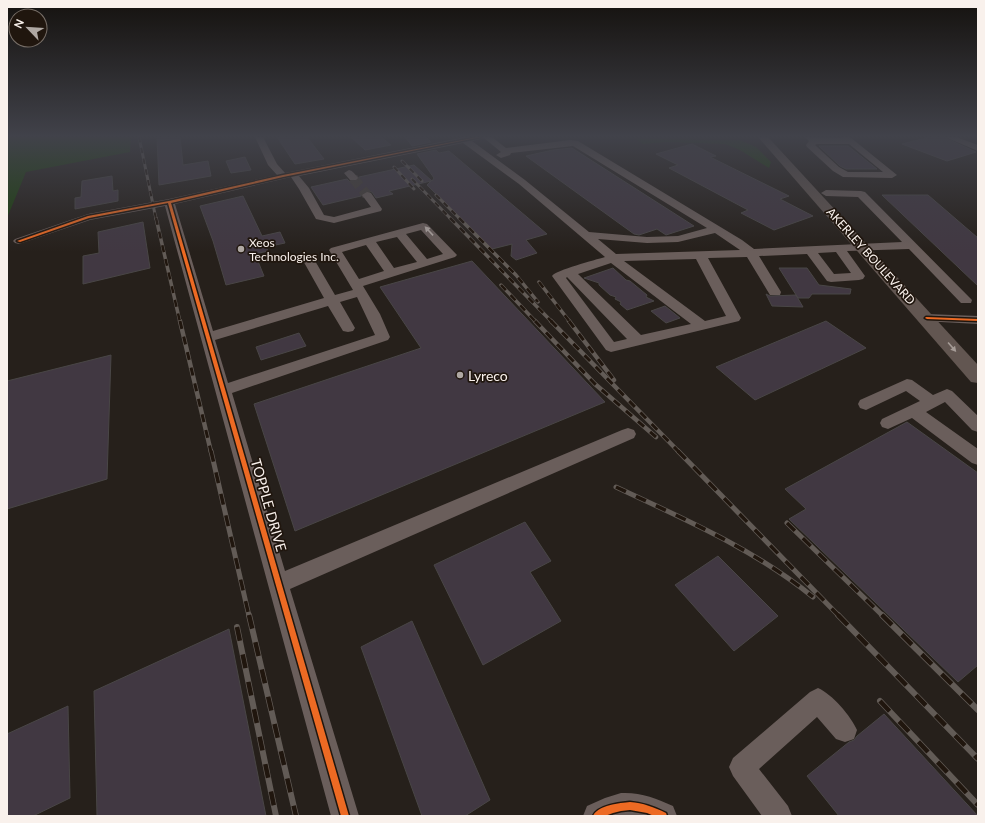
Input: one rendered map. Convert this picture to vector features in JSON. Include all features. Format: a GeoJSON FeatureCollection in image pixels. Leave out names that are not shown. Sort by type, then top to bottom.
{"type":"FeatureCollection","features":[{"type":"Feature","properties":{"kind":"main road","name":"AKERLEY BOULEVARD"},"geometry":{"type":"LineString","coordinates":[[800,175],[869,246],[935,318],[978,357]]}},
{"type":"Feature","properties":{"kind":"main road","name":"AKERLEY BOULEVARD"},"geometry":{"type":"LineString","coordinates":[[809,175],[826,193],[869,246]]}},
{"type":"Feature","properties":{"kind":"main road","name":"AKERLEY BOULEVARD"},"geometry":{"type":"LineString","coordinates":[[935,318],[978,377]]}},
{"type":"Feature","properties":{"kind":"street"},"geometry":{"type":"LineString","coordinates":[[19,241],[88,217],[169,202],[286,175]]}},
{"type":"Feature","properties":{"kind":"street"},"geometry":{"type":"LineString","coordinates":[[289,175],[300,183],[320,217],[334,220],[377,209],[367,195]]}},
{"type":"Feature","properties":{"kind":"street"},"geometry":{"type":"LineString","coordinates":[[513,175],[588,235],[614,258],[703,326]]}},
{"type":"Feature","properties":{"kind":"street"},"geometry":{"type":"LineString","coordinates":[[627,175],[738,242],[751,252],[775,292]]}},
{"type":"Feature","properties":{"kind":"street"},"geometry":{"type":"LineString","coordinates":[[300,183],[313,180]]}},
{"type":"Feature","properties":{"kind":"street"},"geometry":{"type":"LineString","coordinates":[[826,193],[861,194],[966,300]]}},
{"type":"Feature","properties":{"kind":"street","name":"TOPPLE DRIVE"},"geometry":{"type":"LineString","coordinates":[[169,202],[345,816]]}},
{"type":"Feature","properties":{"kind":"street"},"geometry":{"type":"LineString","coordinates":[[208,337],[332,301],[357,288],[391,272],[451,255],[423,226],[335,250],[357,288],[375,316],[383,337],[224,390]]}},
{"type":"Feature","properties":{"kind":"street"},"geometry":{"type":"LineString","coordinates":[[588,235],[647,240],[678,239],[716,229]]}},
{"type":"Feature","properties":{"kind":"street"},"geometry":{"type":"LineString","coordinates":[[398,232],[424,263]]}},
{"type":"Feature","properties":{"kind":"street"},"geometry":{"type":"LineString","coordinates":[[369,241],[391,272]]}},
{"type":"Feature","properties":{"kind":"street"},"geometry":{"type":"LineString","coordinates":[[700,255],[734,318],[610,347],[558,276],[614,258],[912,245]]}},
{"type":"Feature","properties":{"kind":"street"},"geometry":{"type":"LineString","coordinates":[[810,250],[831,278],[859,276],[839,248]]}},
{"type":"Feature","properties":{"kind":"street"},"geometry":{"type":"LineString","coordinates":[[307,257],[348,328]]}},
{"type":"Feature","properties":{"kind":"street"},"geometry":{"type":"LineString","coordinates":[[569,272],[638,341]]}},
{"type":"Feature","properties":{"kind":"street"},"geometry":{"type":"LineString","coordinates":[[935,318],[978,320]]}},
{"type":"Feature","properties":{"kind":"street"},"geometry":{"type":"LineString","coordinates":[[866,404],[907,384],[932,402]]}},
{"type":"Feature","properties":{"kind":"street"},"geometry":{"type":"LineString","coordinates":[[888,422],[947,395],[978,426]]}},
{"type":"Feature","properties":{"kind":"street"},"geometry":{"type":"LineString","coordinates":[[914,411],[978,458]]}},
{"type":"Feature","properties":{"kind":"street"},"geometry":{"type":"LineString","coordinates":[[279,584],[628,434]]}},
{"type":"Feature","properties":{"kind":"street"},"geometry":{"type":"LineString","coordinates":[[778,816],[742,767],[818,700],[845,730]]}},
{"type":"Feature","properties":{"kind":"street"},"geometry":{"type":"LineString","coordinates":[[597,816],[619,807],[652,812]]}},
{"type":"Feature","properties":{"kind":"green space"},"geometry":{"type":"Polygon","coordinates":[[[7,175],[25,175],[7,218],[7,175]]]}},
{"type":"Feature","properties":{"kind":"building"},"geometry":{"type":"Polygon","coordinates":[[[159,175],[211,176],[159,185],[159,175]]]}},
{"type":"Feature","properties":{"kind":"building"},"geometry":{"type":"Polygon","coordinates":[[[366,175],[426,175],[432,181],[434,178],[432,175],[478,175],[547,234],[526,240],[537,253],[516,260],[511,256],[512,244],[492,249],[427,185],[431,181],[389,191],[393,194],[376,198],[372,192],[367,191],[361,194],[361,196],[323,205],[311,187],[347,179],[350,182],[356,182],[359,177],[366,175]]]}},
{"type":"Feature","properties":{"kind":"building"},"geometry":{"type":"Polygon","coordinates":[[[553,175],[615,175],[694,226],[666,235],[657,229],[639,235],[634,234],[553,175]]]}},
{"type":"Feature","properties":{"kind":"building"},"geometry":{"type":"Polygon","coordinates":[[[683,175],[747,175],[789,196],[780,199],[813,216],[774,230],[741,213],[748,210],[683,175]]]}},
{"type":"Feature","properties":{"kind":"building"},"geometry":{"type":"Polygon","coordinates":[[[112,176],[113,191],[118,190],[118,201],[75,209],[75,198],[81,197],[82,181],[112,176]]]}},
{"type":"Feature","properties":{"kind":"building"},"geometry":{"type":"Polygon","coordinates":[[[882,195],[928,195],[978,238],[978,286],[882,195]]]}},
{"type":"Feature","properties":{"kind":"building"},"geometry":{"type":"Polygon","coordinates":[[[243,196],[262,236],[280,232],[285,243],[266,247],[268,251],[255,254],[264,276],[226,285],[213,241],[200,206],[243,196]]]}},
{"type":"Feature","properties":{"kind":"building"},"geometry":{"type":"Polygon","coordinates":[[[143,222],[150,268],[83,284],[83,256],[99,253],[98,232],[143,222]]]}},
{"type":"Feature","properties":{"kind":"building","name":"Lyreco"},"geometry":{"type":"Polygon","coordinates":[[[472,261],[605,402],[295,531],[254,404],[421,348],[380,287],[472,261]]]}},
{"type":"Feature","properties":{"kind":"building"},"geometry":{"type":"Polygon","coordinates":[[[613,268],[626,280],[630,281],[647,295],[646,297],[654,301],[627,310],[620,304],[621,302],[615,299],[616,297],[610,295],[599,285],[599,283],[584,278],[613,268]]]}},
{"type":"Feature","properties":{"kind":"building"},"geometry":{"type":"Polygon","coordinates":[[[779,268],[807,268],[819,285],[851,289],[850,294],[812,294],[809,298],[798,298],[779,268]]]}},
{"type":"Feature","properties":{"kind":"building"},"geometry":{"type":"Polygon","coordinates":[[[766,294],[770,296],[796,295],[803,307],[772,306],[766,294]]]}},
{"type":"Feature","properties":{"kind":"building"},"geometry":{"type":"Polygon","coordinates":[[[665,306],[680,318],[666,323],[651,311],[665,306]]]}},
{"type":"Feature","properties":{"kind":"building"},"geometry":{"type":"Polygon","coordinates":[[[826,321],[866,348],[755,400],[716,367],[826,321]]]}},
{"type":"Feature","properties":{"kind":"building"},"geometry":{"type":"Polygon","coordinates":[[[299,333],[306,346],[261,360],[256,347],[299,333]]]}},
{"type":"Feature","properties":{"kind":"building"},"geometry":{"type":"Polygon","coordinates":[[[111,355],[107,479],[7,509],[7,381],[111,355]]]}},
{"type":"Feature","properties":{"kind":"building"},"geometry":{"type":"Polygon","coordinates":[[[907,422],[978,473],[978,665],[958,682],[789,519],[806,509],[785,489],[907,422]]]}},
{"type":"Feature","properties":{"kind":"building"},"geometry":{"type":"Polygon","coordinates":[[[525,522],[551,561],[530,572],[561,621],[483,665],[434,565],[525,522]]]}},
{"type":"Feature","properties":{"kind":"building"},"geometry":{"type":"Polygon","coordinates":[[[718,556],[778,616],[734,651],[675,585],[718,556]]]}},
{"type":"Feature","properties":{"kind":"building"},"geometry":{"type":"Polygon","coordinates":[[[412,621],[490,800],[465,816],[422,816],[361,647],[412,621]]]}},
{"type":"Feature","properties":{"kind":"building"},"geometry":{"type":"Polygon","coordinates":[[[229,629],[266,816],[97,816],[94,691],[229,629]]]}},
{"type":"Feature","properties":{"kind":"building"},"geometry":{"type":"Polygon","coordinates":[[[68,706],[70,798],[33,816],[7,816],[7,734],[68,706]]]}},
{"type":"Feature","properties":{"kind":"building"},"geometry":{"type":"Polygon","coordinates":[[[884,714],[978,816],[839,816],[807,776],[849,742],[854,740],[884,714]]]}},
{"type":"Feature","properties":{"kind":"tunnel"},"geometry":{"type":"LineString","coordinates":[[353,178],[367,195]]}},
{"type":"Feature","properties":{"kind":"railway"},"geometry":{"type":"LineString","coordinates":[[147,175],[156,219]]}},
{"type":"Feature","properties":{"kind":"railway"},"geometry":{"type":"LineString","coordinates":[[402,175],[414,189]]}},
{"type":"Feature","properties":{"kind":"railway"},"geometry":{"type":"LineString","coordinates":[[416,175],[422,181]]}},
{"type":"Feature","properties":{"kind":"railway"},"geometry":{"type":"LineString","coordinates":[[412,179],[451,219]]}},
{"type":"Feature","properties":{"kind":"railway"},"geometry":{"type":"LineString","coordinates":[[436,195],[516,275],[538,302]]}},
{"type":"Feature","properties":{"kind":"railway"},"geometry":{"type":"LineString","coordinates":[[156,218],[180,322]]}},
{"type":"Feature","properties":{"kind":"railway"},"geometry":{"type":"LineString","coordinates":[[450,218],[552,322]]}},
{"type":"Feature","properties":{"kind":"railway"},"geometry":{"type":"LineString","coordinates":[[539,282],[570,322]]}},
{"type":"Feature","properties":{"kind":"railway"},"geometry":{"type":"LineString","coordinates":[[501,285],[536,322]]}},
{"type":"Feature","properties":{"kind":"railway"},"geometry":{"type":"LineString","coordinates":[[180,321],[211,452]]}},
{"type":"Feature","properties":{"kind":"railway"},"geometry":{"type":"LineString","coordinates":[[535,321],[595,384],[656,437]]}},
{"type":"Feature","properties":{"kind":"railway"},"geometry":{"type":"LineString","coordinates":[[551,321],[679,452]]}},
{"type":"Feature","properties":{"kind":"railway"},"geometry":{"type":"LineString","coordinates":[[569,321],[614,380]]}},
{"type":"Feature","properties":{"kind":"railway"},"geometry":{"type":"LineString","coordinates":[[211,451],[249,616]]}},
{"type":"Feature","properties":{"kind":"railway"},"geometry":{"type":"LineString","coordinates":[[678,451],[839,616]]}},
{"type":"Feature","properties":{"kind":"railway"},"geometry":{"type":"LineString","coordinates":[[616,487],[718,536],[767,564],[813,597]]}},
{"type":"Feature","properties":{"kind":"railway"},"geometry":{"type":"LineString","coordinates":[[787,523],[883,616]]}},
{"type":"Feature","properties":{"kind":"railway"},"geometry":{"type":"LineString","coordinates":[[249,615],[296,816]]}},
{"type":"Feature","properties":{"kind":"railway"},"geometry":{"type":"LineString","coordinates":[[838,615],[978,759]]}},
{"type":"Feature","properties":{"kind":"railway"},"geometry":{"type":"LineString","coordinates":[[882,615],[978,710]]}},
{"type":"Feature","properties":{"kind":"railway"},"geometry":{"type":"LineString","coordinates":[[237,627],[276,816]]}},
{"type":"Feature","properties":{"kind":"railway"},"geometry":{"type":"LineString","coordinates":[[880,701],[978,805]]}},
{"type":"Feature","properties":{"kind":"cycle path"},"geometry":{"type":"LineString","coordinates":[[19,241],[88,217],[169,202],[286,175]]}},
{"type":"Feature","properties":{"kind":"cycle path"},"geometry":{"type":"LineString","coordinates":[[169,202],[345,816]]}},
{"type":"Feature","properties":{"kind":"cycle path"},"geometry":{"type":"LineString","coordinates":[[927,318],[978,320]]}},
{"type":"Feature","properties":{"kind":"cycle path"},"geometry":{"type":"LineString","coordinates":[[597,816],[613,808],[630,806],[647,809],[663,816]]}},
{"type":"Feature","properties":{"kind":"place","name":"Xeos Technologies Inc."},"geometry":{"type":"Point","coordinates":[241,249]}},
{"type":"Feature","properties":{"kind":"place","name":"Lyreco"},"geometry":{"type":"Point","coordinates":[460,375]}}]}
